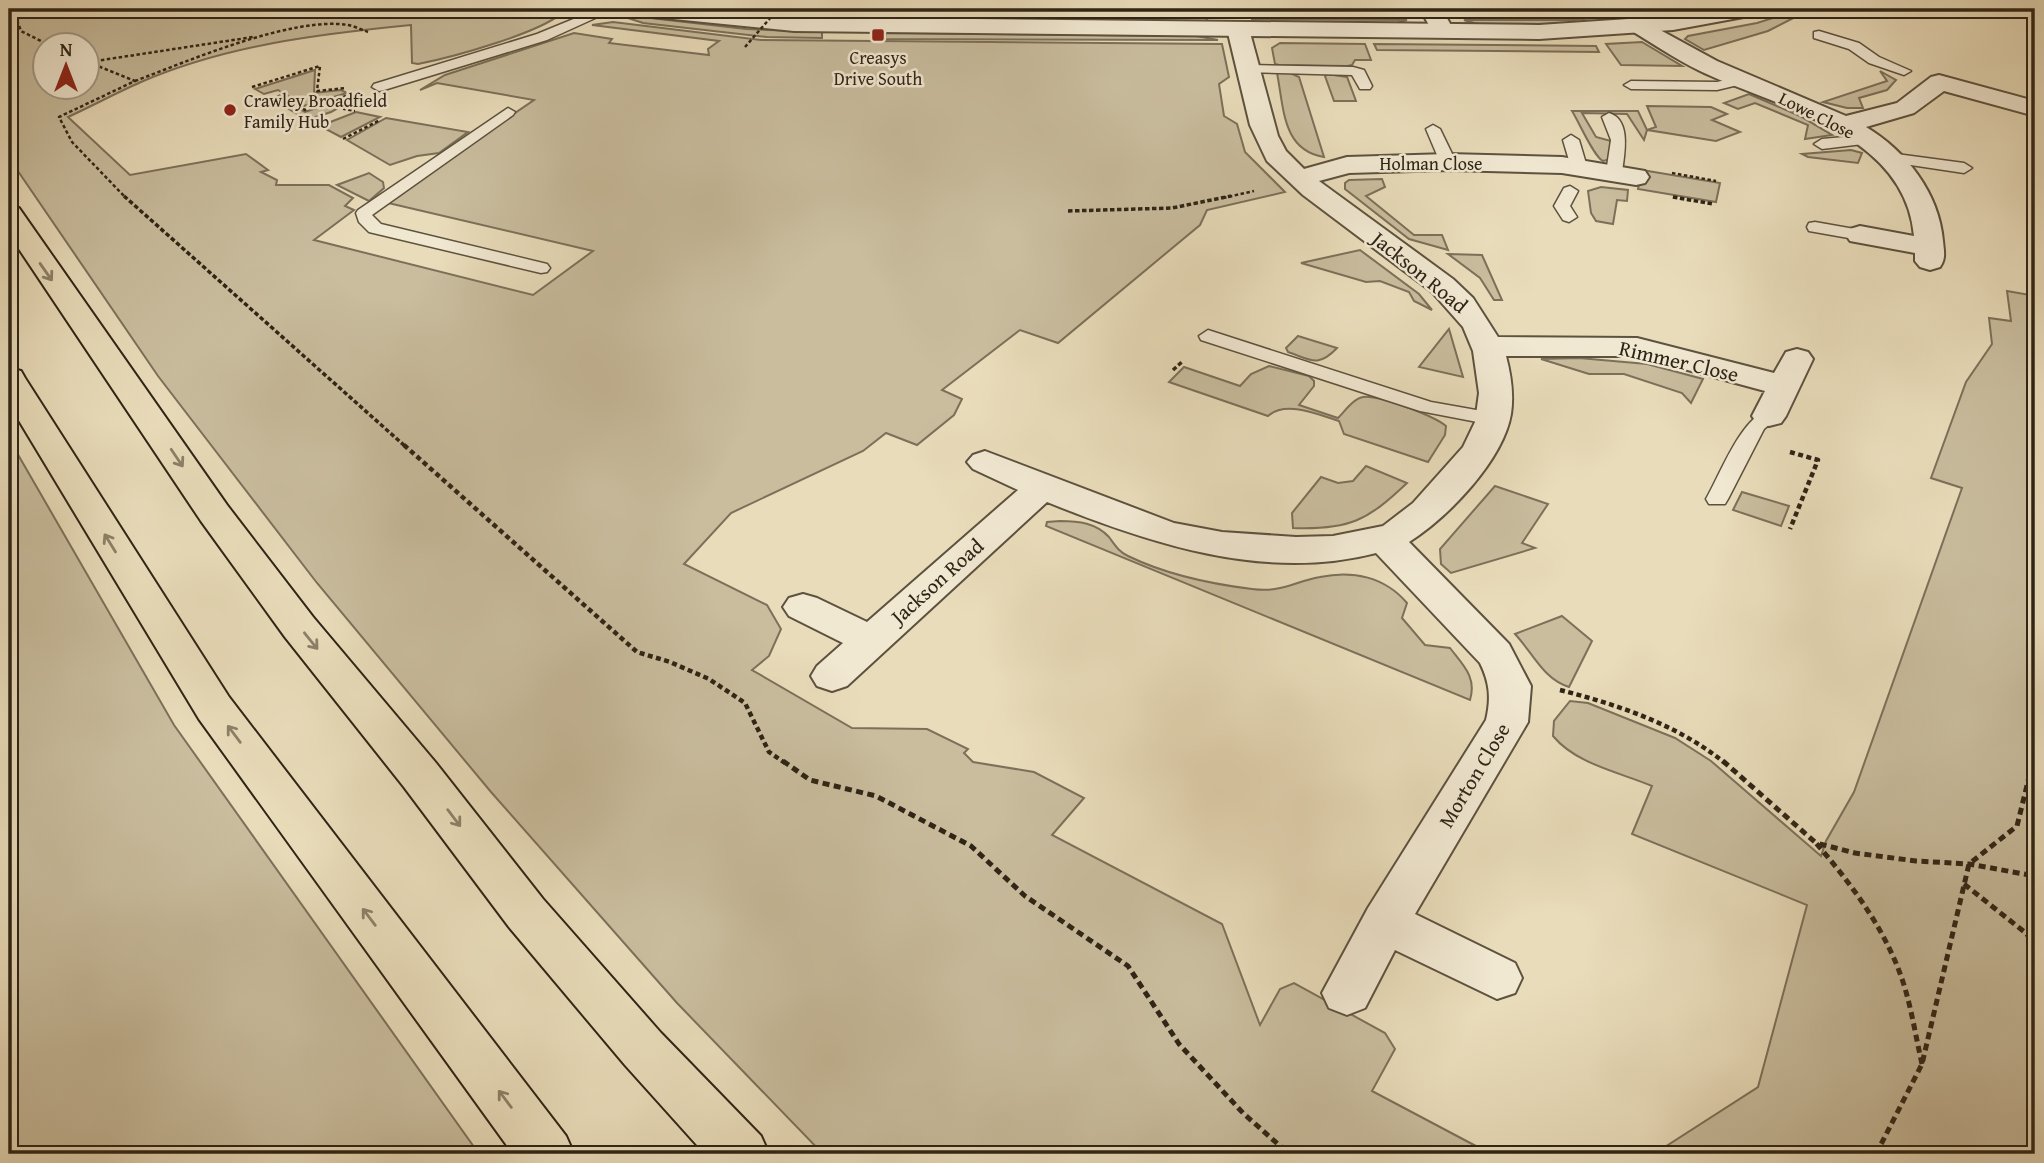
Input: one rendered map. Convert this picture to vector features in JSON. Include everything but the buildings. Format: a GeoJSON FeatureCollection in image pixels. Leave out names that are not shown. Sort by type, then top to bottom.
{"type":"FeatureCollection","features":[{"type":"Feature","properties":{"kind":"highway"},"geometry":{"type":"LineString","coordinates":[[9,214],[214,513],[299,627],[421,775],[526,913],[643,1049],[741,1154]]}},
{"type":"Feature","properties":{"kind":"highway"},"geometry":{"type":"LineString","coordinates":[[9,378],[214,708],[546,1154]]}},
{"type":"Feature","properties":{"kind":"street"},"geometry":{"type":"LineString","coordinates":[[643,9],[794,24],[1539,32],[1640,26],[1702,19],[1749,9]]}},
{"type":"Feature","properties":{"kind":"street"},"geometry":{"type":"LineString","coordinates":[[1431,9],[1443,31]]}},
{"type":"Feature","properties":{"kind":"street","name":"Lowe Close"},"geometry":{"type":"LineString","coordinates":[[1640,26],[1687,56],[1784,96],[1841,124],[1889,158],[1912,186],[1922,205],[1930,254],[1860,235]]}},
{"type":"Feature","properties":{"kind":"street","name":"Jackson Road"},"geometry":{"type":"LineString","coordinates":[[985,462],[1042,487],[1167,534],[1213,543],[1306,550],[1343,548],[1384,539],[1413,524],[1439,498],[1487,436],[1493,419],[1496,386],[1489,346],[1474,317],[1452,295],[1303,179],[1276,154],[1269,141],[1238,29]]}},
{"type":"Feature","properties":{"kind":"street"},"geometry":{"type":"LineString","coordinates":[[1905,71],[2035,109]]}},
{"type":"Feature","properties":{"kind":"street"},"geometry":{"type":"LineString","coordinates":[[1841,124],[1893,114],[1913,106],[1940,82]]}},
{"type":"Feature","properties":{"kind":"street","name":"Holman Close"},"geometry":{"type":"LineString","coordinates":[[1303,179],[1347,165],[1448,162],[1570,185],[1625,175]]}},
{"type":"Feature","properties":{"kind":"street","name":"Rimmer Close"},"geometry":{"type":"LineString","coordinates":[[1489,346],[1637,347],[1790,372],[1769,416]]}},
{"type":"Feature","properties":{"kind":"street","name":"Jackson Road"},"geometry":{"type":"LineString","coordinates":[[832,676],[1042,487]]}},
{"type":"Feature","properties":{"kind":"street"},"geometry":{"type":"LineString","coordinates":[[1384,539],[1494,654],[1507,674],[1510,686]]}},
{"type":"Feature","properties":{"kind":"street"},"geometry":{"type":"LineString","coordinates":[[803,607],[872,641]]}},
{"type":"Feature","properties":{"kind":"street","name":"Morton Close"},"geometry":{"type":"LineString","coordinates":[[1347,993],[1385,922],[1507,722],[1513,698],[1510,686]]}},
{"type":"Feature","properties":{"kind":"street"},"geometry":{"type":"LineString","coordinates":[[1385,922],[1497,978]]}},
{"type":"Feature","properties":{"kind":"lane"},"geometry":{"type":"LineString","coordinates":[[379,88],[542,37],[609,9]]}},
{"type":"Feature","properties":{"kind":"lane"},"geometry":{"type":"LineString","coordinates":[[1819,35],[1854,46],[1874,60],[1905,71]]}},
{"type":"Feature","properties":{"kind":"lane"},"geometry":{"type":"LineString","coordinates":[[1250,69],[1353,71],[1359,73],[1365,86]]}},
{"type":"Feature","properties":{"kind":"lane"},"geometry":{"type":"LineString","coordinates":[[1309,70],[1315,86]]}},
{"type":"Feature","properties":{"kind":"lane"},"geometry":{"type":"LineString","coordinates":[[1631,85],[1717,86],[1741,80]]}},
{"type":"Feature","properties":{"kind":"lane"},"geometry":{"type":"LineString","coordinates":[[508,112],[363,214],[375,228],[541,268]]}},
{"type":"Feature","properties":{"kind":"lane"},"geometry":{"type":"LineString","coordinates":[[1609,117],[1619,140],[1625,175]]}},
{"type":"Feature","properties":{"kind":"lane"},"geometry":{"type":"LineString","coordinates":[[1433,129],[1448,162]]}},
{"type":"Feature","properties":{"kind":"lane"},"geometry":{"type":"LineString","coordinates":[[1570,185],[1571,140]]}},
{"type":"Feature","properties":{"kind":"lane"},"geometry":{"type":"LineString","coordinates":[[1822,144],[1866,140]]}},
{"type":"Feature","properties":{"kind":"lane"},"geometry":{"type":"LineString","coordinates":[[1889,158],[1964,168]]}},
{"type":"Feature","properties":{"kind":"lane"},"geometry":{"type":"LineString","coordinates":[[1815,227],[1860,235]]}},
{"type":"Feature","properties":{"kind":"lane"},"geometry":{"type":"LineString","coordinates":[[1208,336],[1427,407],[1493,419]]}},
{"type":"Feature","properties":{"kind":"lane"},"geometry":{"type":"LineString","coordinates":[[1717,499],[1756,426],[1769,416]]}},
{"type":"Feature","properties":{"kind":"path"},"geometry":{"type":"LineString","coordinates":[[13,9],[21,31],[32,36]]}},
{"type":"Feature","properties":{"kind":"path"},"geometry":{"type":"LineString","coordinates":[[745,47],[778,9]]}},
{"type":"Feature","properties":{"kind":"path"},"geometry":{"type":"LineString","coordinates":[[102,60],[201,43],[340,25],[359,26],[368,32]]}},
{"type":"Feature","properties":{"kind":"path"},"geometry":{"type":"LineString","coordinates":[[260,36],[135,80],[59,117],[72,142],[129,201],[636,652],[670,662],[709,680],[745,703],[769,752],[810,780],[876,796],[971,846],[1025,896],[1128,965],[1179,1044],[1243,1113],[1289,1154]]}},
{"type":"Feature","properties":{"kind":"path"},"geometry":{"type":"LineString","coordinates":[[253,87],[320,66],[317,91],[346,88],[356,93]]}},
{"type":"Feature","properties":{"kind":"path"},"geometry":{"type":"LineString","coordinates":[[102,67],[135,80]]}},
{"type":"Feature","properties":{"kind":"path"},"geometry":{"type":"LineString","coordinates":[[1068,211],[1172,208],[1303,179]]}},
{"type":"Feature","properties":{"kind":"path"},"geometry":{"type":"LineString","coordinates":[[1769,416],[1798,424],[1789,452],[1818,460],[1790,529]]}},
{"type":"Feature","properties":{"kind":"path"},"geometry":{"type":"LineString","coordinates":[[1510,686],[1567,691],[1611,703],[1698,741],[1755,787],[1838,867],[1879,930],[1903,982],[1922,1064]]}},
{"type":"Feature","properties":{"kind":"path"},"geometry":{"type":"LineString","coordinates":[[1876,1154],[1922,1064],[1969,864],[2017,826],[2035,754]]}},
{"type":"Feature","properties":{"kind":"path"},"geometry":{"type":"LineString","coordinates":[[1816,843],[1867,855],[1969,864],[2035,876]]}},
{"type":"Feature","properties":{"kind":"path"},"geometry":{"type":"LineString","coordinates":[[1964,884],[2026,934],[2035,949]]}},
{"type":"Feature","properties":{"kind":"shaded area"},"geometry":{"type":"Polygon","coordinates":[[[9,9],[565,10],[538,27],[518,35],[418,64],[412,63],[411,25],[342,32],[274,43],[207,59],[174,69],[102,101],[102,32],[32,32],[32,102],[99,102],[68,117],[130,175],[246,154],[268,170],[261,172],[277,180],[276,185],[329,185],[353,198],[345,206],[354,210],[314,240],[533,295],[593,251],[384,202],[534,100],[437,83],[420,90],[445,75],[574,33],[612,39],[609,43],[709,55],[708,49],[719,41],[592,25],[613,22],[761,40],[1222,44],[1229,77],[1219,84],[1224,116],[1237,124],[1245,152],[1285,192],[1207,210],[1200,225],[1058,343],[1020,330],[942,390],[962,399],[954,415],[917,445],[886,433],[863,451],[731,513],[684,564],[767,605],[781,629],[769,656],[752,670],[852,728],[927,729],[968,749],[964,753],[973,762],[1034,772],[1084,798],[1052,835],[1222,924],[1260,1025],[1280,989],[1294,983],[1385,1033],[1395,1049],[1372,1091],[1491,1154],[823,1154],[677,1003],[491,792],[317,583],[158,376],[9,158],[9,9]]]}},
{"type":"Feature","properties":{"kind":"shaded area"},"geometry":{"type":"Polygon","coordinates":[[[708,9],[906,9],[1064,17],[1206,18],[1208,22],[823,18],[708,9]]]}},
{"type":"Feature","properties":{"kind":"shaded area"},"geometry":{"type":"Polygon","coordinates":[[[963,9],[1416,9],[1417,13],[1414,17],[1053,14],[963,9]]]}},
{"type":"Feature","properties":{"kind":"shaded area"},"geometry":{"type":"Polygon","coordinates":[[[1467,9],[1652,9],[1553,18],[1472,17],[1467,9]]]}},
{"type":"Feature","properties":{"kind":"shaded area"},"geometry":{"type":"Polygon","coordinates":[[[1702,9],[1572,23],[1496,26],[1464,20],[1574,20],[1702,9]]]}},
{"type":"Feature","properties":{"kind":"shaded area"},"geometry":{"type":"Polygon","coordinates":[[[1801,9],[1811,9],[1768,31],[1704,50],[1685,39],[1688,36],[1757,23],[1801,9]]]}},
{"type":"Feature","properties":{"kind":"shaded area"},"geometry":{"type":"Polygon","coordinates":[[[625,17],[746,29],[822,32],[822,38],[767,37],[643,23],[625,17]]]}},
{"type":"Feature","properties":{"kind":"shaded area"},"geometry":{"type":"Polygon","coordinates":[[[1252,19],[1407,20],[1394,24],[1253,23],[1252,19]]]}},
{"type":"Feature","properties":{"kind":"shaded area"},"geometry":{"type":"Polygon","coordinates":[[[886,33],[1197,36],[1218,40],[885,39],[886,33]]]}},
{"type":"Feature","properties":{"kind":"shaded area"},"geometry":{"type":"Polygon","coordinates":[[[1642,42],[1682,66],[1621,65],[1606,44],[1642,42]]]}},
{"type":"Feature","properties":{"kind":"shaded area"},"geometry":{"type":"Polygon","coordinates":[[[1280,43],[1365,44],[1371,60],[1355,60],[1352,65],[1347,66],[1279,65],[1275,64],[1272,48],[1280,43]]]}},
{"type":"Feature","properties":{"kind":"shaded area"},"geometry":{"type":"Polygon","coordinates":[[[1374,44],[1596,46],[1599,52],[1377,50],[1374,44]]]}},
{"type":"Feature","properties":{"kind":"shaded area"},"geometry":{"type":"Polygon","coordinates":[[[315,70],[314,93],[341,90],[347,93],[304,106],[278,90],[264,94],[255,89],[315,70]]]}},
{"type":"Feature","properties":{"kind":"shaded area"},"geometry":{"type":"Polygon","coordinates":[[[1880,71],[1896,80],[1887,90],[1859,98],[1863,108],[1847,108],[1823,102],[1887,81],[1880,71]]]}},
{"type":"Feature","properties":{"kind":"shaded area"},"geometry":{"type":"Polygon","coordinates":[[[1277,73],[1290,73],[1299,77],[1324,157],[1310,153],[1293,137],[1284,113],[1277,73]]]}},
{"type":"Feature","properties":{"kind":"shaded area"},"geometry":{"type":"Polygon","coordinates":[[[1325,76],[1347,77],[1356,101],[1334,101],[1325,76]]]}},
{"type":"Feature","properties":{"kind":"shaded area"},"geometry":{"type":"Polygon","coordinates":[[[1749,94],[1800,116],[1832,135],[1805,139],[1808,125],[1755,103],[1738,109],[1724,103],[1749,94]]]}},
{"type":"Feature","properties":{"kind":"shaded area"},"geometry":{"type":"Polygon","coordinates":[[[353,96],[356,98],[331,112],[307,120],[274,100],[280,98],[305,112],[353,96]]]}},
{"type":"Feature","properties":{"kind":"shaded area"},"geometry":{"type":"Polygon","coordinates":[[[1647,106],[1711,107],[1727,114],[1712,120],[1740,132],[1716,141],[1647,130],[1656,127],[1647,106]]]}},
{"type":"Feature","properties":{"kind":"shaded area"},"geometry":{"type":"Polygon","coordinates":[[[1572,111],[1638,111],[1647,130],[1644,140],[1627,114],[1582,113],[1596,137],[1611,141],[1611,159],[1603,161],[1591,146],[1572,111]]]}},
{"type":"Feature","properties":{"kind":"shaded area"},"geometry":{"type":"Polygon","coordinates":[[[356,112],[380,117],[341,137],[320,126],[356,112]]]}},
{"type":"Feature","properties":{"kind":"shaded area"},"geometry":{"type":"Polygon","coordinates":[[[386,118],[468,132],[439,153],[417,156],[390,165],[347,140],[386,118]]]}},
{"type":"Feature","properties":{"kind":"shaded area"},"geometry":{"type":"Polygon","coordinates":[[[1851,150],[1862,153],[1858,163],[1802,154],[1851,150]]]}},
{"type":"Feature","properties":{"kind":"shaded area"},"geometry":{"type":"Polygon","coordinates":[[[1642,170],[1720,183],[1716,202],[1638,189],[1642,170]]]}},
{"type":"Feature","properties":{"kind":"shaded area"},"geometry":{"type":"Polygon","coordinates":[[[369,173],[383,182],[384,188],[369,201],[337,185],[369,173]]]}},
{"type":"Feature","properties":{"kind":"shaded area"},"geometry":{"type":"Polygon","coordinates":[[[1382,179],[1385,187],[1366,196],[1414,235],[1442,235],[1448,250],[1409,239],[1345,189],[1345,183],[1349,180],[1382,179]]]}},
{"type":"Feature","properties":{"kind":"shaded area"},"geometry":{"type":"Polygon","coordinates":[[[1601,187],[1628,190],[1627,201],[1617,200],[1613,224],[1596,221],[1591,213],[1588,191],[1601,187]]]}},
{"type":"Feature","properties":{"kind":"shaded area"},"geometry":{"type":"Polygon","coordinates":[[[1360,250],[1419,294],[1432,310],[1414,301],[1409,292],[1380,281],[1366,282],[1301,263],[1360,250]]]}},
{"type":"Feature","properties":{"kind":"shaded area"},"geometry":{"type":"Polygon","coordinates":[[[1448,254],[1482,255],[1502,300],[1494,300],[1480,278],[1448,254]]]}},
{"type":"Feature","properties":{"kind":"shaded area"},"geometry":{"type":"Polygon","coordinates":[[[2007,291],[2035,296],[2035,1154],[1654,1154],[1758,1087],[1807,905],[1632,834],[1652,786],[1574,754],[1553,736],[1554,721],[1570,701],[1588,703],[1675,738],[1711,761],[1821,856],[1826,841],[1854,792],[1962,488],[1931,478],[1966,382],[1992,344],[1989,318],[2011,321],[2007,291]]]}},
{"type":"Feature","properties":{"kind":"shaded area"},"geometry":{"type":"Polygon","coordinates":[[[1449,329],[1463,377],[1419,367],[1449,329]]]}},
{"type":"Feature","properties":{"kind":"shaded area"},"geometry":{"type":"Polygon","coordinates":[[[1298,336],[1337,348],[1325,358],[1309,360],[1288,352],[1286,348],[1298,336]]]}},
{"type":"Feature","properties":{"kind":"shaded area"},"geometry":{"type":"Polygon","coordinates":[[[1579,358],[1647,364],[1703,379],[1691,403],[1682,393],[1624,374],[1589,374],[1541,359],[1579,358]]]}},
{"type":"Feature","properties":{"kind":"shaded area"},"geometry":{"type":"Polygon","coordinates":[[[1269,366],[1309,376],[1314,381],[1314,386],[1299,405],[1338,418],[1359,398],[1381,399],[1440,422],[1446,426],[1445,435],[1428,462],[1344,434],[1339,421],[1322,415],[1284,409],[1268,416],[1169,382],[1184,367],[1240,386],[1251,374],[1269,366]]]}},
{"type":"Feature","properties":{"kind":"shaded area"},"geometry":{"type":"Polygon","coordinates":[[[9,439],[174,725],[479,1154],[9,1154],[9,439]]]}},
{"type":"Feature","properties":{"kind":"shaded area"},"geometry":{"type":"Polygon","coordinates":[[[1366,466],[1407,483],[1380,506],[1356,520],[1329,527],[1293,528],[1292,513],[1321,477],[1338,483],[1353,481],[1366,466]]]}},
{"type":"Feature","properties":{"kind":"shaded area"},"geometry":{"type":"Polygon","coordinates":[[[1495,486],[1548,504],[1522,543],[1535,548],[1451,573],[1441,564],[1440,549],[1495,486]]]}},
{"type":"Feature","properties":{"kind":"shaded area"},"geometry":{"type":"Polygon","coordinates":[[[1742,492],[1789,506],[1781,526],[1733,510],[1742,492]]]}},
{"type":"Feature","properties":{"kind":"shaded area"},"geometry":{"type":"Polygon","coordinates":[[[1047,522],[1080,522],[1099,529],[1122,552],[1142,562],[1173,573],[1221,584],[1271,590],[1320,577],[1344,574],[1379,582],[1407,603],[1402,618],[1425,645],[1450,648],[1460,660],[1472,685],[1470,700],[1046,526],[1047,522]]]}},
{"type":"Feature","properties":{"kind":"shaded area"},"geometry":{"type":"Polygon","coordinates":[[[1562,616],[1592,641],[1569,687],[1545,672],[1515,634],[1562,616]]]}},
{"type":"Feature","properties":{"kind":"place","name":"Creasys Drive South"},"geometry":{"type":"Point","coordinates":[878,35]}},
{"type":"Feature","properties":{"kind":"place","name":"Crawley Broadfield Family Hub"},"geometry":{"type":"Point","coordinates":[230,110]}}]}
